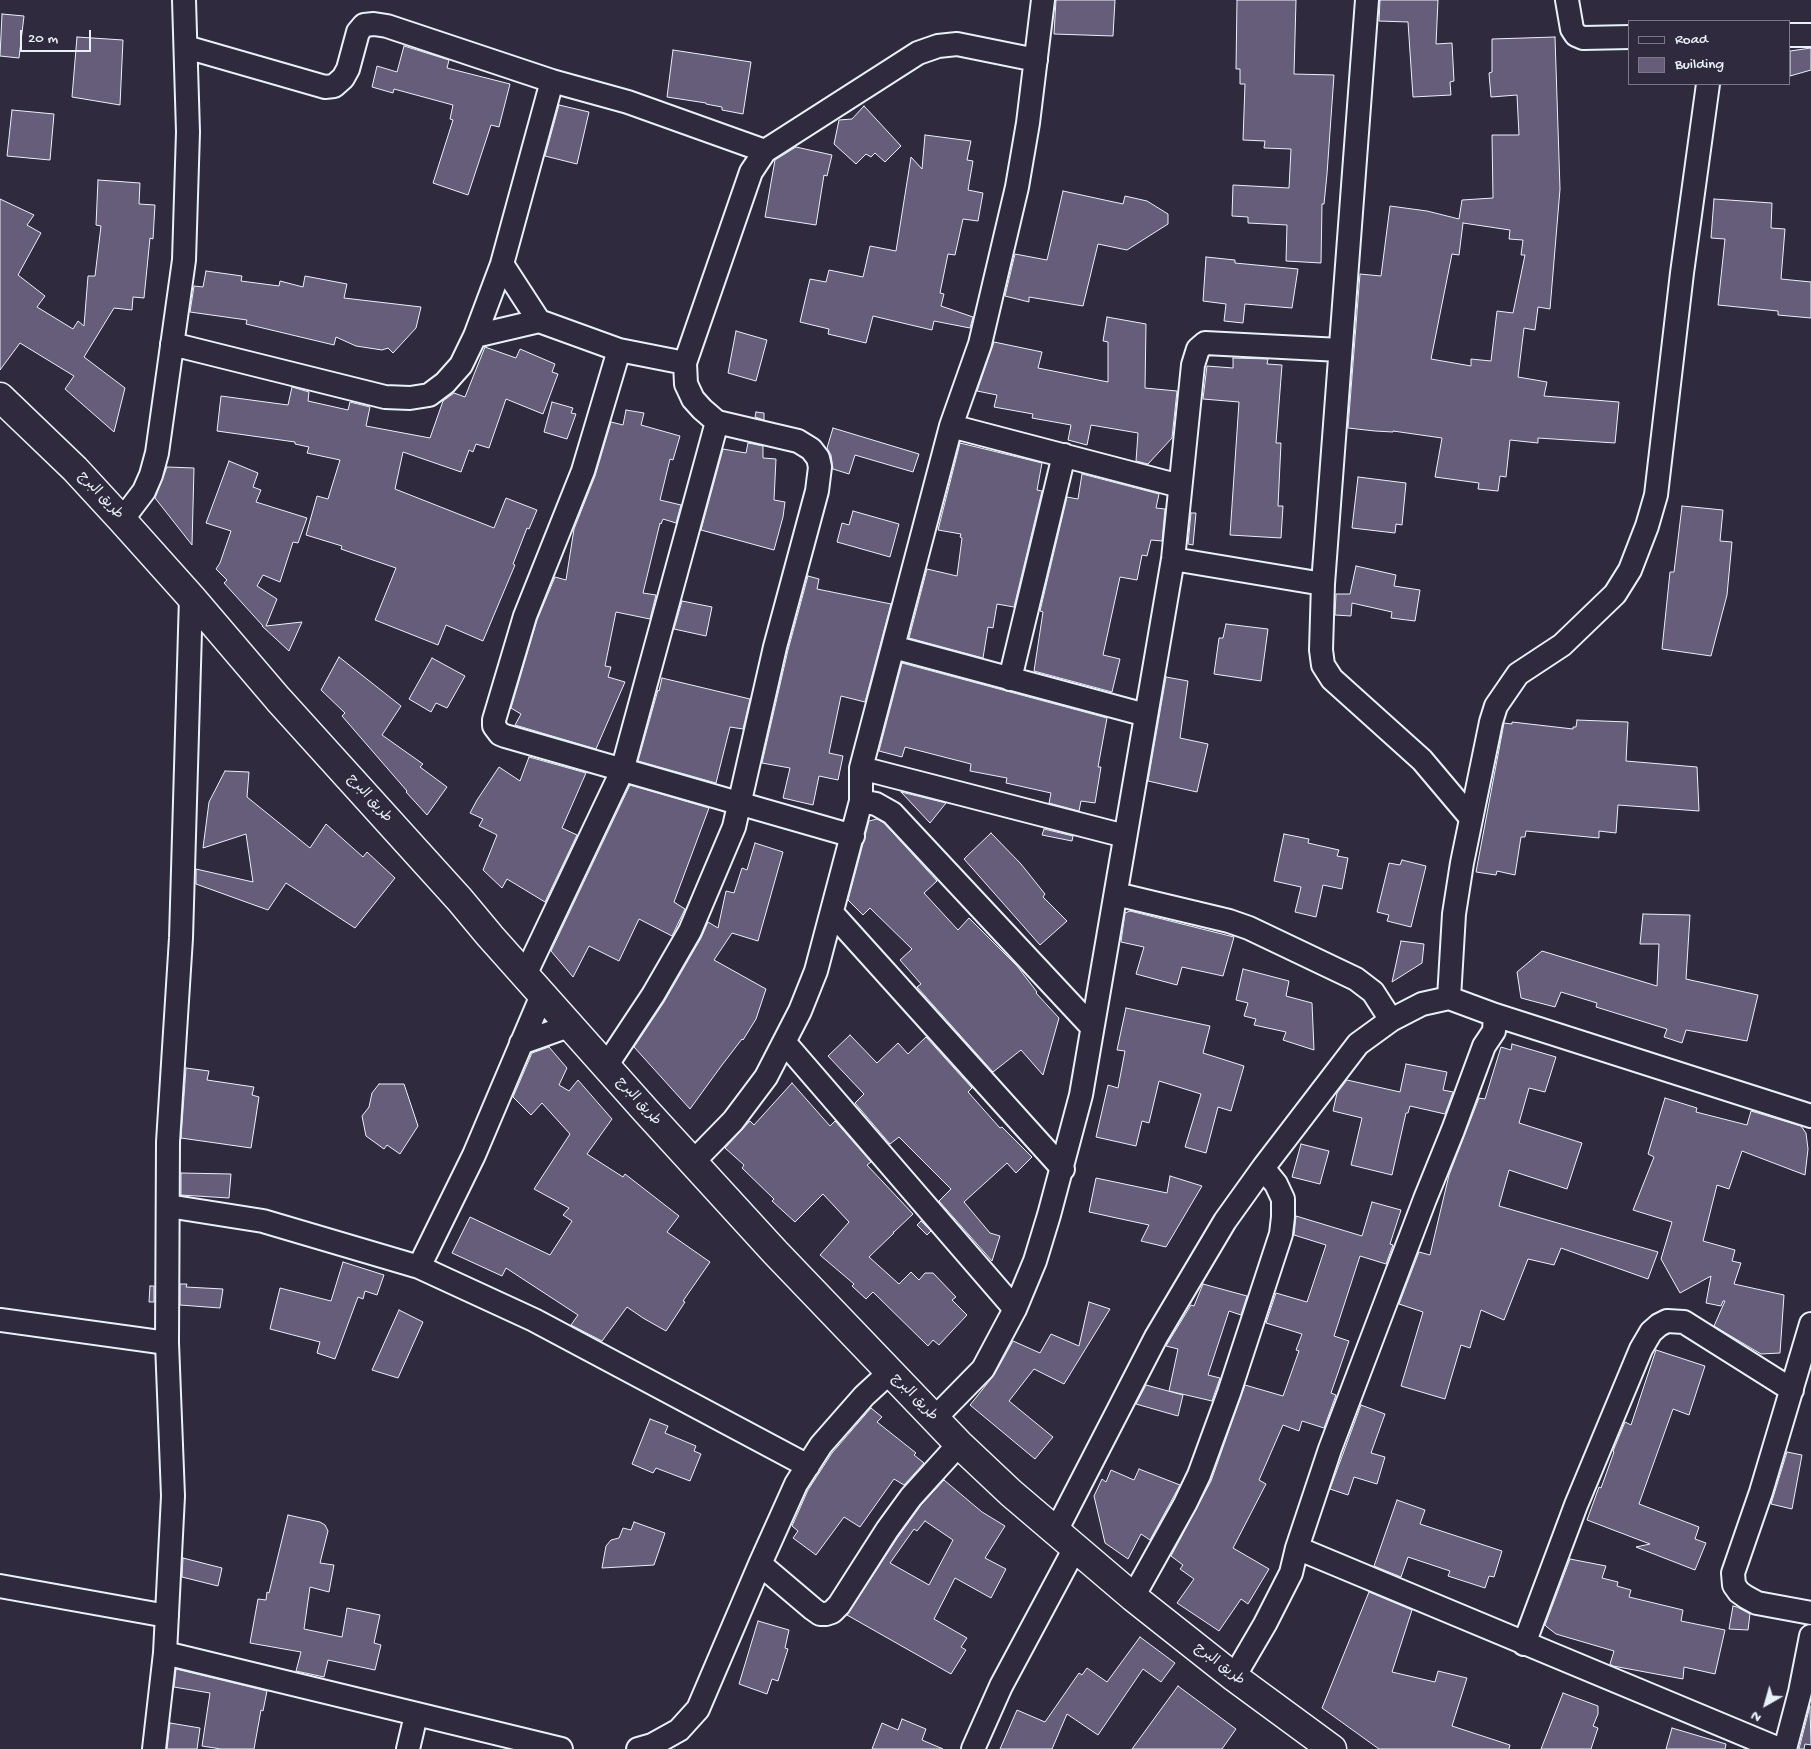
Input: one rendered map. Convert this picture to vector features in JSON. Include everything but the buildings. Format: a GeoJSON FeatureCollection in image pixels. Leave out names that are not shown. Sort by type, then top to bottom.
{"type":"FeatureCollection","features":[{"type":"Feature","properties":{"kind":"street"},"geometry":{"type":"LineString","coordinates":[[122,520],[144,491],[157,453],[184,260],[188,132],[184,0]]}},
{"type":"Feature","properties":{"kind":"street"},"geometry":{"type":"LineString","coordinates":[[693,1162],[733,1121],[766,1078],[800,1011],[816,971],[862,801],[862,768],[893,647],[951,426],[980,344],[1015,196],[1024,156],[1042,0]]}},
{"type":"Feature","properties":{"kind":"street"},"geometry":{"type":"LineString","coordinates":[[1367,0],[1323,584],[1323,665],[1332,679],[1422,760],[1471,818]]}},
{"type":"Feature","properties":{"kind":"street"},"geometry":{"type":"LineString","coordinates":[[1567,0],[1572,29],[1576,35],[1582,38],[1628,37]]}},
{"type":"Feature","properties":{"kind":"street"},"geometry":{"type":"LineString","coordinates":[[186,48],[325,87],[334,86],[348,69],[358,32],[364,25],[387,26],[552,80],[628,102],[765,151]]}},
{"type":"Feature","properties":{"kind":"street"},"geometry":{"type":"LineString","coordinates":[[1791,35],[1811,35]]}},
{"type":"Feature","properties":{"kind":"street"},"geometry":{"type":"LineString","coordinates":[[606,1066],[653,995],[690,931],[734,827],[775,647],[817,491],[820,467],[818,458],[811,448],[798,442],[717,422],[693,399],[686,384],[685,363],[752,172],[765,151],[918,54],[938,46],[957,44],[1036,60]]}},
{"type":"Feature","properties":{"kind":"street"},"geometry":{"type":"LineString","coordinates":[[172,344],[385,397],[410,398],[429,395],[445,383],[461,365],[475,336],[502,264],[552,80]]}},
{"type":"Feature","properties":{"kind":"street"},"geometry":{"type":"LineString","coordinates":[[1449,998],[1454,914],[1462,863],[1491,722],[1496,706],[1518,674],[1562,645],[1615,594],[1630,570],[1647,526],[1656,495],[1682,273],[1708,85]]}},
{"type":"Feature","properties":{"kind":"street"},"geometry":{"type":"LineString","coordinates":[[502,264],[539,320]]}},
{"type":"Feature","properties":{"kind":"street"},"geometry":{"type":"LineString","coordinates":[[475,336],[539,320],[619,350],[685,363]]}},
{"type":"Feature","properties":{"kind":"street"},"geometry":{"type":"LineString","coordinates":[[934,1419],[983,1369],[1015,1309],[1035,1261],[1082,1095],[1173,560],[1193,365],[1201,345],[1205,344],[1340,350]]}},
{"type":"Feature","properties":{"kind":"street"},"geometry":{"type":"LineString","coordinates":[[619,350],[583,471],[525,616],[494,720],[494,726],[500,734],[505,736],[853,836]]}},
{"type":"Feature","properties":{"kind":"street","name":"طريق البرج"},"geometry":{"type":"LineString","coordinates":[[0,397],[75,469],[122,520],[191,596],[278,699],[460,900],[569,1026],[775,1252],[934,1419],[1011,1493],[1133,1597],[1234,1677],[1332,1749]]}},
{"type":"Feature","properties":{"kind":"street"},"geometry":{"type":"LineString","coordinates":[[419,1267],[474,1155],[521,1043],[534,985],[622,771],[717,422]]}},
{"type":"Feature","properties":{"kind":"street"},"geometry":{"type":"LineString","coordinates":[[951,426],[1180,486]]}},
{"type":"Feature","properties":{"kind":"street"},"geometry":{"type":"LineString","coordinates":[[1010,679],[1064,455]]}},
{"type":"Feature","properties":{"kind":"street"},"geometry":{"type":"LineString","coordinates":[[1173,560],[1323,584]]}},
{"type":"Feature","properties":{"kind":"street"},"geometry":{"type":"LineString","coordinates":[[154,1749],[165,1653],[174,1496],[166,1343],[168,1142],[181,938],[191,596]]}},
{"type":"Feature","properties":{"kind":"street"},"geometry":{"type":"LineString","coordinates":[[893,647],[1146,715]]}},
{"type":"Feature","properties":{"kind":"street"},"geometry":{"type":"LineString","coordinates":[[862,768],[1125,836]]}},
{"type":"Feature","properties":{"kind":"street"},"geometry":{"type":"LineString","coordinates":[[862,801],[876,804],[892,813],[1092,1028]]}},
{"type":"Feature","properties":{"kind":"street"},"geometry":{"type":"LineString","coordinates":[[1116,894],[1229,921],[1249,928],[1356,979],[1373,992],[1391,1020]]}},
{"type":"Feature","properties":{"kind":"street"},"geometry":{"type":"LineString","coordinates":[[832,913],[1062,1169]]}},
{"type":"Feature","properties":{"kind":"street"},"geometry":{"type":"LineString","coordinates":[[973,1749],[1160,1331],[1226,1222],[1263,1168],[1358,1044],[1391,1020],[1422,1004],[1449,998],[1495,1015],[1811,1116]]}},
{"type":"Feature","properties":{"kind":"street"},"geometry":{"type":"LineString","coordinates":[[1234,1677],[1291,1573],[1297,1548],[1330,1449],[1424,1199],[1454,1130],[1484,1046],[1494,1031],[1495,1015]]}},
{"type":"Feature","properties":{"kind":"street"},"geometry":{"type":"LineString","coordinates":[[521,1043],[569,1026]]}},
{"type":"Feature","properties":{"kind":"street"},"geometry":{"type":"LineString","coordinates":[[785,1043],[1015,1309]]}},
{"type":"Feature","properties":{"kind":"street"},"geometry":{"type":"LineString","coordinates":[[1133,1597],[1199,1475],[1229,1393],[1281,1234],[1283,1217],[1282,1199],[1276,1184],[1263,1168]]}},
{"type":"Feature","properties":{"kind":"street"},"geometry":{"type":"LineString","coordinates":[[168,1206],[263,1221],[419,1267],[534,1320],[808,1466]]}},
{"type":"Feature","properties":{"kind":"street"},"geometry":{"type":"LineString","coordinates":[[0,1320],[166,1343]]}},
{"type":"Feature","properties":{"kind":"street"},"geometry":{"type":"LineString","coordinates":[[1524,1644],[1576,1505],[1641,1349],[1650,1332],[1667,1321],[1684,1322],[1792,1390]]}},
{"type":"Feature","properties":{"kind":"street"},"geometry":{"type":"LineString","coordinates":[[1811,1324],[1761,1492],[1733,1573],[1734,1585],[1746,1597],[1756,1602],[1811,1613]]}},
{"type":"Feature","properties":{"kind":"street"},"geometry":{"type":"LineString","coordinates":[[638,1749],[652,1745],[679,1730],[698,1709],[796,1484],[821,1446],[858,1403],[890,1372]]}},
{"type":"Feature","properties":{"kind":"street"},"geometry":{"type":"LineString","coordinates":[[760,1564],[813,1610],[820,1614],[832,1612],[840,1605],[887,1530],[911,1497],[959,1444]]}},
{"type":"Feature","properties":{"kind":"street"},"geometry":{"type":"LineString","coordinates":[[1297,1548],[1779,1749]]}},
{"type":"Feature","properties":{"kind":"street"},"geometry":{"type":"LineString","coordinates":[[0,1586],[167,1616]]}},
{"type":"Feature","properties":{"kind":"street"},"geometry":{"type":"LineString","coordinates":[[1785,1749],[1800,1692],[1811,1636]]}},
{"type":"Feature","properties":{"kind":"street"},"geometry":{"type":"LineString","coordinates":[[165,1653],[561,1749]]}},
{"type":"Feature","properties":{"kind":"street"},"geometry":{"type":"LineString","coordinates":[[408,1749],[416,1715]]}}]}
